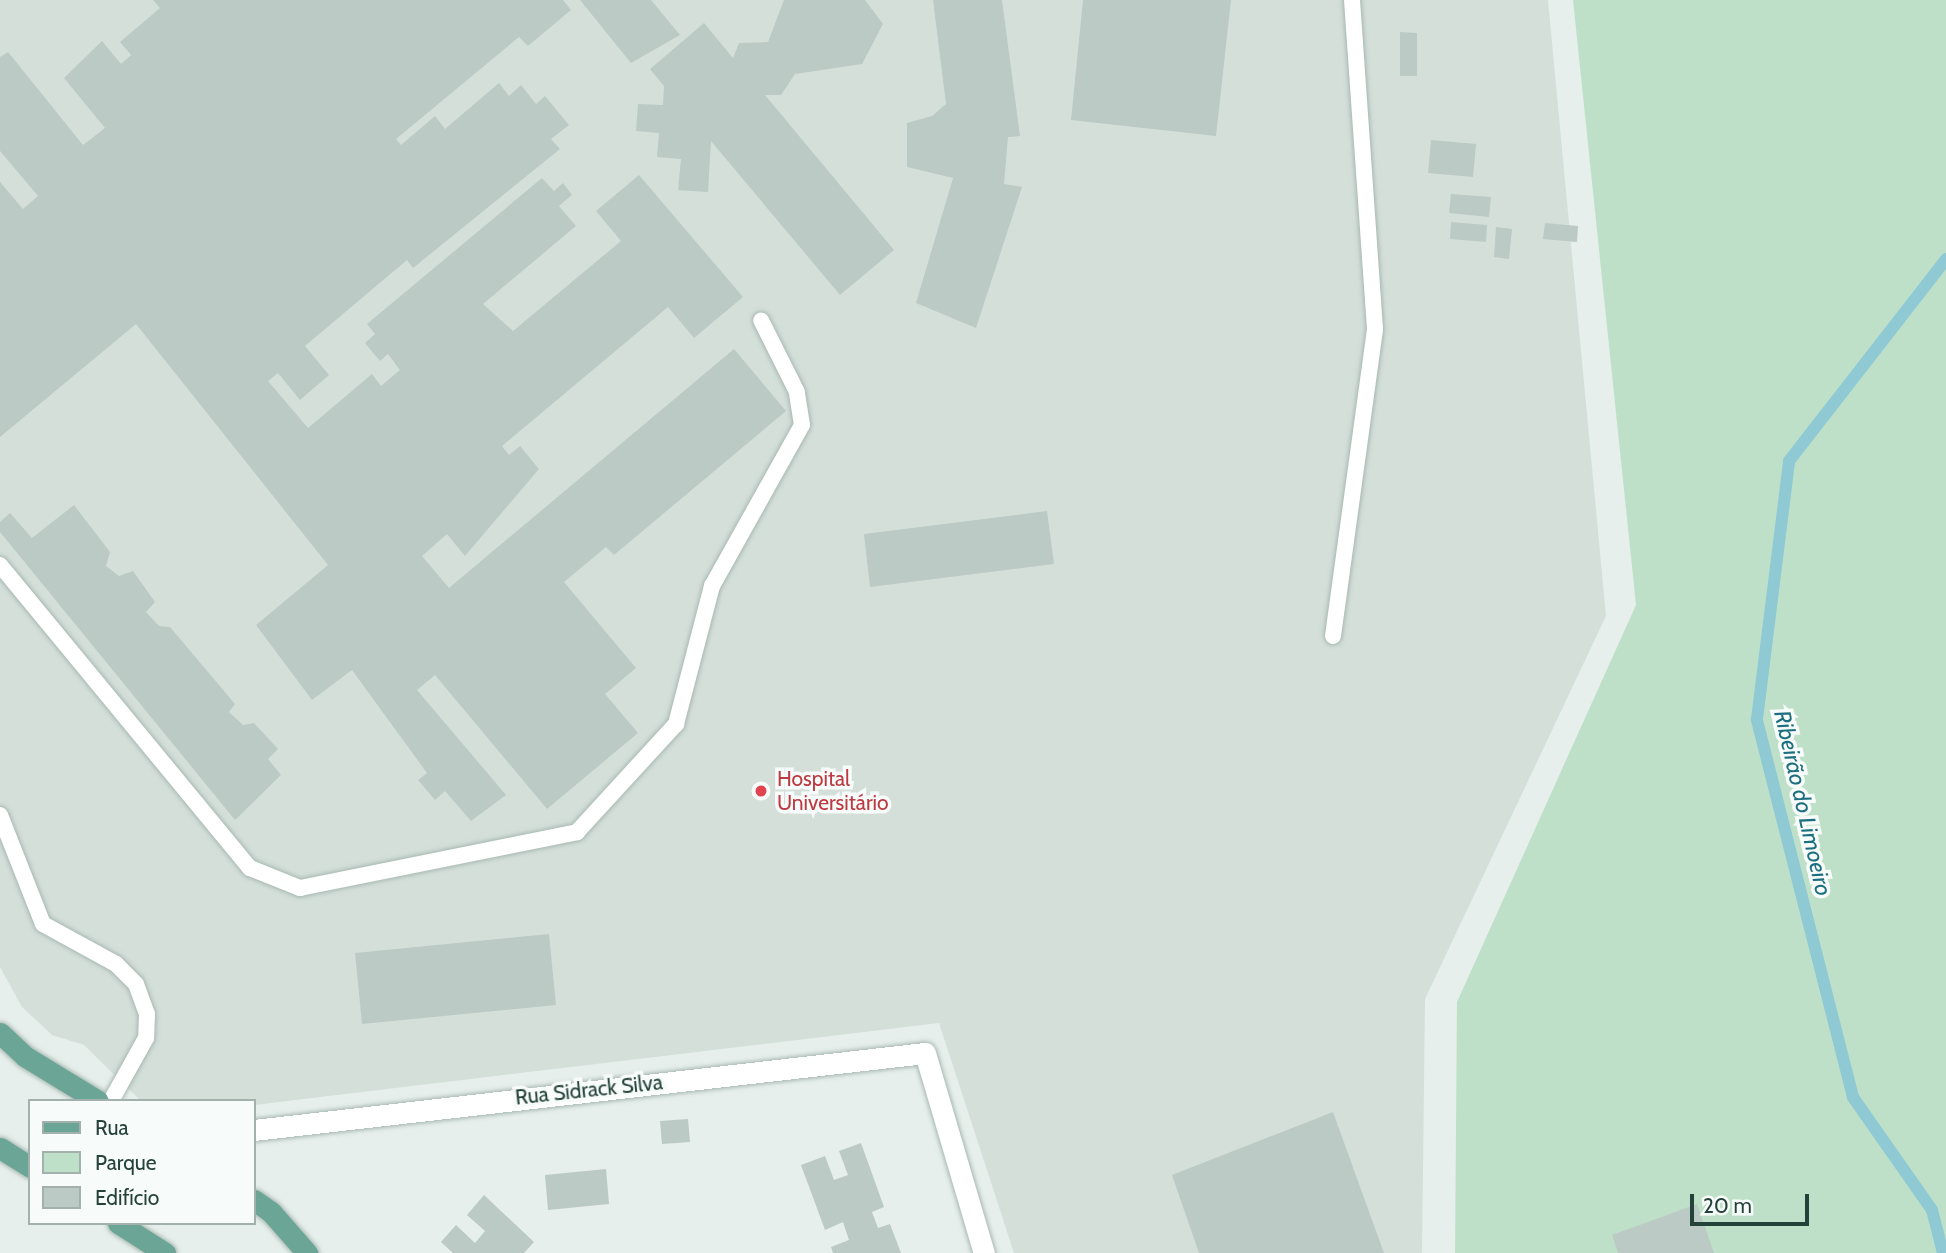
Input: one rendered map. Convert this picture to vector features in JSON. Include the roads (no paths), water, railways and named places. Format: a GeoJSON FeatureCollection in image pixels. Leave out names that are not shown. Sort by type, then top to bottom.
{"type":"FeatureCollection","features":[{"type":"Feature","properties":{"kind":"main road"},"geometry":{"type":"LineString","coordinates":[[0,1033],[26,1057],[95,1099]]}},
{"type":"Feature","properties":{"kind":"main road"},"geometry":{"type":"LineString","coordinates":[[0,1148],[28,1166]]}},
{"type":"Feature","properties":{"kind":"main road"},"geometry":{"type":"LineString","coordinates":[[256,1201],[271,1212],[307,1253]]}},
{"type":"Feature","properties":{"kind":"main road"},"geometry":{"type":"LineString","coordinates":[[121,1225],[165,1253]]}},
{"type":"Feature","properties":{"kind":"street","name":"Rua Sidrack Silva"},"geometry":{"type":"LineString","coordinates":[[256,1130],[925,1053],[984,1253]]}},
{"type":"Feature","properties":{"kind":"lane"},"geometry":{"type":"LineString","coordinates":[[1333,636],[1375,329],[1352,0]]}},
{"type":"Feature","properties":{"kind":"lane"},"geometry":{"type":"LineString","coordinates":[[0,565],[250,868],[300,888],[577,832],[676,724],[712,586],[802,425],[797,392],[761,320]]}},
{"type":"Feature","properties":{"kind":"lane"},"geometry":{"type":"LineString","coordinates":[[0,815],[43,924],[116,964],[136,984],[147,1014],[146,1038],[112,1099]]}},
{"type":"Feature","properties":{"kind":"waterway","name":"Ribeirão do Limoeiro"},"geometry":{"type":"LineString","coordinates":[[1943,1253],[1932,1210],[1853,1097],[1757,719],[1789,461],[1946,259]]}},
{"type":"Feature","properties":{"kind":"place","name":"Hospital Universitário"},"geometry":{"type":"Point","coordinates":[761,791]}}]}
